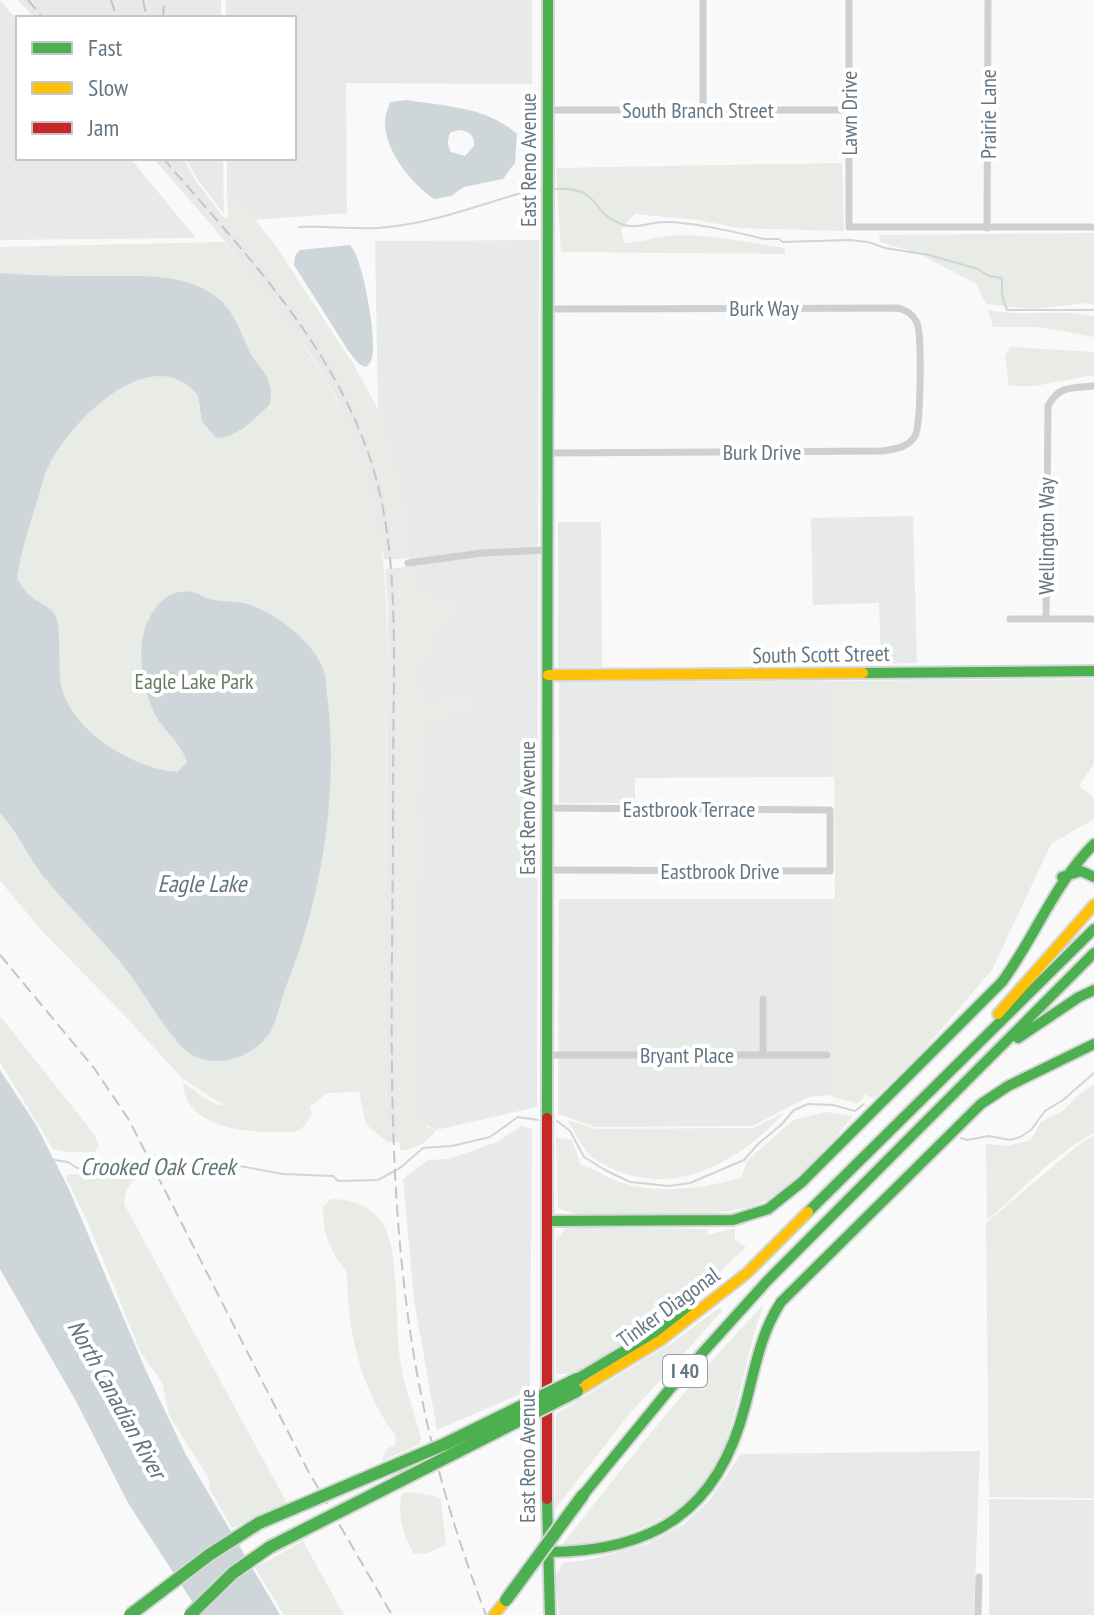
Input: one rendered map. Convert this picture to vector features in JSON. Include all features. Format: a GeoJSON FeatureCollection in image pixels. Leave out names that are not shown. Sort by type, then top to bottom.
{"type":"FeatureCollection","features":[{"type":"Feature","properties":{"kind":"main road","name":"East Reno Avenue"},"geometry":{"type":"LineString","coordinates":[[548,0],[547,1552],[550,1615]]}},
{"type":"Feature","properties":{"kind":"main road","name":"South Scott Street"},"geometry":{"type":"LineString","coordinates":[[548,675],[1094,671]]}},
{"type":"Feature","properties":{"kind":"main road"},"geometry":{"type":"LineString","coordinates":[[547,1221],[723,1221],[754,1215],[775,1204],[796,1188],[1002,982],[1024,951],[1062,877],[1094,844]]}},
{"type":"Feature","properties":{"kind":"main road"},"geometry":{"type":"LineString","coordinates":[[1062,877],[1081,871],[1094,877]]}},
{"type":"Feature","properties":{"kind":"main road"},"geometry":{"type":"LineString","coordinates":[[920,1102],[1094,905]]}},
{"type":"Feature","properties":{"kind":"main road","name":"Tinker Diagonal"},"geometry":{"type":"LineString","coordinates":[[190,1615],[233,1573],[270,1547],[661,1340],[708,1305],[747,1273],[1094,929]]}},
{"type":"Feature","properties":{"kind":"main road","name":"Tinker Diagonal"},"geometry":{"type":"LineString","coordinates":[[495,1615],[583,1495],[669,1390],[759,1290],[1094,953]]}},
{"type":"Feature","properties":{"kind":"main road"},"geometry":{"type":"LineString","coordinates":[[999,1051],[1094,990]]}},
{"type":"Feature","properties":{"kind":"main road"},"geometry":{"type":"LineString","coordinates":[[547,1552],[608,1548],[641,1539],[663,1528],[696,1503],[718,1476],[730,1453],[760,1343],[768,1322],[781,1302],[981,1104],[1014,1081],[1066,1060],[1094,1044]]}},
{"type":"Feature","properties":{"kind":"main road"},"geometry":{"type":"LineString","coordinates":[[130,1615],[209,1555],[259,1523],[577,1385]]}},
{"type":"Feature","properties":{"kind":"street"},"geometry":{"type":"LineString","coordinates":[[703,0],[703,110]]}},
{"type":"Feature","properties":{"kind":"street","name":"Lawn Drive"},"geometry":{"type":"LineString","coordinates":[[849,0],[849,227],[987,228]]}},
{"type":"Feature","properties":{"kind":"street","name":"Prairie Lane"},"geometry":{"type":"LineString","coordinates":[[987,228],[988,0]]}},
{"type":"Feature","properties":{"kind":"street","name":"South Branch Street"},"geometry":{"type":"LineString","coordinates":[[548,110],[849,110]]}},
{"type":"Feature","properties":{"kind":"street"},"geometry":{"type":"LineString","coordinates":[[987,228],[1094,227]]}},
{"type":"Feature","properties":{"kind":"street","name":"Burk Way"},"geometry":{"type":"LineString","coordinates":[[548,309],[898,308],[912,315],[919,327],[920,380]]}},
{"type":"Feature","properties":{"kind":"street","name":"Burk Drive"},"geometry":{"type":"LineString","coordinates":[[548,453],[897,449],[915,437],[920,380]]}},
{"type":"Feature","properties":{"kind":"street","name":"Wellington Way"},"geometry":{"type":"LineString","coordinates":[[1046,619],[1048,406],[1054,395],[1065,389],[1094,386]]}},
{"type":"Feature","properties":{"kind":"street"},"geometry":{"type":"LineString","coordinates":[[408,563],[482,553],[548,550]]}},
{"type":"Feature","properties":{"kind":"street"},"geometry":{"type":"LineString","coordinates":[[1010,619],[1094,619]]}},
{"type":"Feature","properties":{"kind":"street","name":"Eastbrook Terrace"},"geometry":{"type":"LineString","coordinates":[[547,808],[830,810]]}},
{"type":"Feature","properties":{"kind":"street","name":"Eastbrook Drive"},"geometry":{"type":"LineString","coordinates":[[547,870],[830,871],[830,810]]}},
{"type":"Feature","properties":{"kind":"street"},"geometry":{"type":"LineString","coordinates":[[763,999],[763,1055]]}},
{"type":"Feature","properties":{"kind":"street","name":"Bryant Place"},"geometry":{"type":"LineString","coordinates":[[547,1055],[827,1055]]}},
{"type":"Feature","properties":{"kind":"street"},"geometry":{"type":"LineString","coordinates":[[978,1615],[979,1577]]}},
{"type":"Feature","properties":{"kind":"shaded area"},"geometry":{"type":"Polygon","coordinates":[[[0,0],[16,19],[16,160],[132,160],[196,238],[0,240],[0,0]]]}},
{"type":"Feature","properties":{"kind":"shaded area"},"geometry":{"type":"Polygon","coordinates":[[[18,0],[221,0],[221,16],[32,16],[18,0]]]}},
{"type":"Feature","properties":{"kind":"shaded area"},"geometry":{"type":"Polygon","coordinates":[[[226,0],[532,0],[532,84],[346,83],[347,213],[255,220],[227,193],[227,160],[296,160],[296,16],[226,16],[226,0]]]}},
{"type":"Feature","properties":{"kind":"shaded area"},"geometry":{"type":"Polygon","coordinates":[[[155,160],[184,160],[196,181],[224,218],[228,218],[313,332],[338,372],[370,442],[383,486],[398,559],[384,559],[362,459],[336,397],[310,353],[215,229],[155,160]]]}},
{"type":"Feature","properties":{"kind":"shaded area"},"geometry":{"type":"Polygon","coordinates":[[[186,160],[223,160],[224,214],[186,160]]]}},
{"type":"Feature","properties":{"kind":"shaded area"},"geometry":{"type":"Polygon","coordinates":[[[539,240],[537,1107],[436,1130],[423,1123],[414,1110],[414,1056],[418,1043],[414,934],[418,893],[417,795],[422,746],[412,581],[402,501],[378,409],[375,241],[539,240]]]}},
{"type":"Feature","properties":{"kind":"shaded area"},"geometry":{"type":"Polygon","coordinates":[[[913,516],[917,663],[881,664],[879,603],[813,605],[811,518],[913,516]]]}},
{"type":"Feature","properties":{"kind":"shaded area"},"geometry":{"type":"Polygon","coordinates":[[[558,522],[601,522],[602,667],[558,668],[558,522]]]}},
{"type":"Feature","properties":{"kind":"shaded area"},"geometry":{"type":"Polygon","coordinates":[[[398,568],[397,1053],[400,1142],[387,1142],[388,610],[385,569],[398,568]]]}},
{"type":"Feature","properties":{"kind":"shaded area"},"geometry":{"type":"Polygon","coordinates":[[[834,681],[836,777],[635,778],[635,803],[559,803],[559,682],[834,681]]]}},
{"type":"Feature","properties":{"kind":"shaded area"},"geometry":{"type":"Polygon","coordinates":[[[559,899],[835,899],[832,1095],[808,1097],[753,1126],[595,1127],[558,1114],[559,899]]]}},
{"type":"Feature","properties":{"kind":"shaded area"},"geometry":{"type":"Polygon","coordinates":[[[521,1126],[532,1129],[530,1390],[437,1430],[414,1300],[403,1179],[428,1160],[449,1159],[472,1151],[499,1141],[521,1126]]]}},
{"type":"Feature","properties":{"kind":"shaded area"},"geometry":{"type":"Polygon","coordinates":[[[980,1451],[974,1615],[559,1615],[555,1576],[563,1563],[593,1559],[647,1544],[683,1525],[709,1501],[741,1454],[980,1451]]]}},
{"type":"Feature","properties":{"kind":"shaded area"},"geometry":{"type":"Polygon","coordinates":[[[989,1499],[1094,1500],[1094,1615],[989,1615],[989,1499]]]}},
{"type":"Feature","properties":{"kind":"green space"},"geometry":{"type":"Polygon","coordinates":[[[842,163],[844,231],[738,228],[698,220],[635,214],[621,229],[624,243],[697,235],[785,248],[785,254],[561,252],[556,168],[842,163]]]}},
{"type":"Feature","properties":{"kind":"green space"},"geometry":{"type":"Polygon","coordinates":[[[227,193],[273,242],[352,362],[378,409],[402,501],[409,558],[398,559],[383,486],[355,404],[313,332],[228,218],[227,193]]]}},
{"type":"Feature","properties":{"kind":"green space"},"geometry":{"type":"Polygon","coordinates":[[[1094,233],[1094,305],[1087,303],[1032,309],[986,304],[976,284],[918,253],[880,242],[879,235],[1094,233]]]}},
{"type":"Feature","properties":{"kind":"green space","name":"Eagle Lake Park"},"geometry":{"type":"Polygon","coordinates":[[[224,242],[321,372],[351,429],[373,500],[385,578],[387,618],[387,1142],[366,1124],[359,1092],[327,1093],[310,1107],[312,1115],[302,1128],[294,1132],[231,1128],[204,1117],[186,1097],[183,1082],[209,1100],[225,1106],[182,1078],[44,933],[0,881],[0,247],[224,242]]]}},
{"type":"Feature","properties":{"kind":"green space"},"geometry":{"type":"Polygon","coordinates":[[[988,310],[1094,316],[1094,337],[1038,327],[993,327],[988,310]]]}},
{"type":"Feature","properties":{"kind":"green space"},"geometry":{"type":"Polygon","coordinates":[[[1010,347],[1094,352],[1094,375],[1035,386],[1009,386],[1005,356],[1010,347]]]}},
{"type":"Feature","properties":{"kind":"green space"},"geometry":{"type":"Polygon","coordinates":[[[410,566],[412,578],[421,594],[456,601],[452,616],[432,632],[431,656],[418,670],[419,693],[426,702],[467,696],[471,698],[471,706],[465,713],[429,719],[422,746],[417,795],[418,893],[414,934],[419,1015],[414,1056],[414,1109],[428,1128],[436,1130],[421,1144],[400,1150],[397,1053],[398,568],[410,566]]]}},
{"type":"Feature","properties":{"kind":"green space"},"geometry":{"type":"Polygon","coordinates":[[[1094,679],[1094,764],[1079,786],[1094,798],[1094,819],[1051,844],[992,970],[920,1054],[873,1099],[864,1094],[857,1103],[832,1097],[834,681],[1094,679]]]}},
{"type":"Feature","properties":{"kind":"green space"},"geometry":{"type":"Polygon","coordinates":[[[0,1016],[94,1134],[99,1147],[94,1152],[53,1149],[0,1062],[0,1016]]]}},
{"type":"Feature","properties":{"kind":"green space"},"geometry":{"type":"Polygon","coordinates":[[[1094,1084],[1094,1133],[1052,1162],[987,1220],[986,1144],[1007,1146],[1031,1140],[1041,1122],[1063,1111],[1094,1084]]]}},
{"type":"Feature","properties":{"kind":"green space"},"geometry":{"type":"Polygon","coordinates":[[[785,1112],[733,1156],[691,1175],[669,1179],[623,1173],[603,1164],[586,1151],[567,1120],[596,1129],[754,1128],[785,1112]]]}},
{"type":"Feature","properties":{"kind":"green space"},"geometry":{"type":"Polygon","coordinates":[[[826,1112],[853,1116],[803,1172],[770,1198],[752,1206],[676,1215],[575,1214],[558,1208],[556,1137],[572,1140],[581,1165],[616,1181],[647,1188],[694,1187],[741,1178],[747,1161],[793,1120],[826,1112]]]}},
{"type":"Feature","properties":{"kind":"green space"},"geometry":{"type":"Polygon","coordinates":[[[1094,1136],[1094,1498],[989,1497],[986,1223],[1082,1142],[1094,1136]]]}},
{"type":"Feature","properties":{"kind":"green space"},"geometry":{"type":"Polygon","coordinates":[[[149,1170],[131,1183],[124,1204],[287,1503],[232,1528],[210,1490],[208,1477],[169,1415],[162,1382],[141,1353],[89,1225],[67,1180],[67,1175],[149,1170]]]}},
{"type":"Feature","properties":{"kind":"green space"},"geometry":{"type":"Polygon","coordinates":[[[331,1199],[356,1203],[377,1216],[386,1230],[393,1258],[400,1360],[421,1438],[420,1444],[382,1461],[386,1449],[395,1445],[396,1436],[373,1399],[358,1358],[350,1315],[347,1271],[331,1249],[324,1225],[323,1207],[331,1199]]]}},
{"type":"Feature","properties":{"kind":"green space"},"geometry":{"type":"Polygon","coordinates":[[[735,1228],[735,1240],[746,1247],[706,1285],[640,1333],[575,1374],[556,1374],[556,1240],[565,1229],[707,1229],[708,1235],[735,1228]]]}},
{"type":"Feature","properties":{"kind":"green space"},"geometry":{"type":"Polygon","coordinates":[[[764,1304],[720,1457],[693,1496],[675,1511],[631,1532],[608,1539],[562,1545],[685,1392],[764,1304]]]}},
{"type":"Feature","properties":{"kind":"green space"},"geometry":{"type":"Polygon","coordinates":[[[719,1308],[722,1311],[627,1417],[555,1509],[556,1414],[673,1342],[719,1308]]]}},
{"type":"Feature","properties":{"kind":"green space"},"geometry":{"type":"Polygon","coordinates":[[[409,1492],[435,1496],[441,1500],[446,1545],[427,1553],[414,1554],[401,1517],[402,1494],[409,1492]]]}},
{"type":"Feature","properties":{"kind":"green space"},"geometry":{"type":"Polygon","coordinates":[[[303,1541],[344,1615],[284,1615],[255,1568],[303,1541]]]}},
{"type":"Feature","properties":{"kind":"water"},"geometry":{"type":"Polygon","coordinates":[[[406,100],[450,106],[492,118],[517,134],[515,163],[503,179],[464,187],[451,196],[434,199],[408,175],[389,143],[385,120],[390,102],[406,100]],[[464,131],[451,132],[448,142],[451,152],[465,156],[474,146],[474,140],[464,131]]]}},
{"type":"Feature","properties":{"kind":"water"},"geometry":{"type":"Polygon","coordinates":[[[350,245],[360,265],[371,317],[373,348],[366,367],[349,352],[294,265],[295,256],[300,250],[350,245]]]}},
{"type":"Feature","properties":{"kind":"water","name":"Eagle Lake"},"geometry":{"type":"Polygon","coordinates":[[[0,273],[147,276],[195,285],[227,307],[268,380],[270,404],[239,431],[216,438],[202,421],[198,395],[179,380],[158,376],[136,381],[114,392],[75,428],[49,465],[26,537],[17,579],[28,594],[49,608],[56,617],[61,685],[77,718],[106,745],[142,764],[177,772],[187,763],[152,708],[142,669],[144,630],[161,602],[171,595],[191,592],[211,599],[244,603],[267,612],[300,636],[322,666],[331,736],[331,772],[324,843],[310,914],[270,1032],[247,1053],[227,1060],[196,1057],[179,1043],[119,960],[44,877],[0,813],[0,273]]]}},
{"type":"Feature","properties":{"kind":"water","name":"North Canadian River"},"geometry":{"type":"Polygon","coordinates":[[[0,1070],[35,1123],[68,1187],[146,1371],[186,1455],[280,1615],[201,1615],[128,1503],[77,1403],[0,1269],[0,1070]]]}},
{"type":"Feature","properties":{"kind":"waterway"},"geometry":{"type":"LineString","coordinates":[[552,189],[580,191],[610,219],[626,226],[675,222],[783,242],[868,242],[929,255],[1002,278],[1002,295],[1007,310],[1094,310]]}},
{"type":"Feature","properties":{"kind":"waterway"},"geometry":{"type":"LineString","coordinates":[[299,227],[406,225],[528,191],[542,190]]}},
{"type":"Feature","properties":{"kind":"waterway","name":"Crooked Oak Creek"},"geometry":{"type":"LineString","coordinates":[[961,1138],[967,1140],[989,1136],[1010,1140],[1020,1137],[1031,1130],[1045,1111],[1094,1073]]}},
{"type":"Feature","properties":{"kind":"waterway","name":"Crooked Oak Creek"},"geometry":{"type":"LineString","coordinates":[[557,1121],[570,1131],[584,1157],[605,1170],[630,1182],[669,1186],[690,1183],[744,1160],[794,1110],[808,1104],[833,1105],[855,1111],[864,1104]]}},
{"type":"Feature","properties":{"kind":"waterway","name":"Crooked Oak Creek"},"geometry":{"type":"LineString","coordinates":[[54,1160],[89,1169],[137,1161],[168,1168],[212,1161],[283,1174],[333,1176],[338,1181],[378,1180],[400,1168],[423,1148],[452,1146],[490,1137],[518,1117],[538,1120]]}},
{"type":"Feature","properties":{"kind":"railway"},"geometry":{"type":"LineString","coordinates":[[28,0],[41,16]]}},
{"type":"Feature","properties":{"kind":"railway"},"geometry":{"type":"LineString","coordinates":[[111,0],[116,16]]}},
{"type":"Feature","properties":{"kind":"railway"},"geometry":{"type":"LineString","coordinates":[[143,0],[147,16]]}},
{"type":"Feature","properties":{"kind":"railway"},"geometry":{"type":"LineString","coordinates":[[163,16],[164,0]]}},
{"type":"Feature","properties":{"kind":"railway"},"geometry":{"type":"LineString","coordinates":[[165,160],[278,294],[328,367],[366,447],[382,504],[394,623],[392,1074],[400,1244],[418,1381],[436,1461],[486,1615]]}},
{"type":"Feature","properties":{"kind":"railway"},"geometry":{"type":"LineString","coordinates":[[0,955],[94,1068],[129,1120],[307,1469],[392,1615]]}},
{"type":"Feature","properties":{"kind":"traffic: fast"},"geometry":{"type":"LineString","coordinates":[[547,1118],[548,0]]}},
{"type":"Feature","properties":{"kind":"traffic: fast"},"geometry":{"type":"LineString","coordinates":[[863,673],[1094,671]]}},
{"type":"Feature","properties":{"kind":"traffic: fast"},"geometry":{"type":"LineString","coordinates":[[547,1221],[733,1220],[768,1209],[802,1182],[1002,982],[1067,876],[1094,844]]}},
{"type":"Feature","properties":{"kind":"traffic: fast"},"geometry":{"type":"LineString","coordinates":[[1062,877],[1081,871],[1094,877]]}},
{"type":"Feature","properties":{"kind":"traffic: fast"},"geometry":{"type":"LineString","coordinates":[[808,1212],[1094,929]]}},
{"type":"Feature","properties":{"kind":"traffic: fast"},"geometry":{"type":"LineString","coordinates":[[583,1495],[669,1390],[768,1280],[1094,953]]}},
{"type":"Feature","properties":{"kind":"traffic: fast"},"geometry":{"type":"LineString","coordinates":[[1018,1038],[1094,990]]}},
{"type":"Feature","properties":{"kind":"traffic: fast"},"geometry":{"type":"LineString","coordinates":[[547,1552],[585,1550],[619,1544],[649,1534],[676,1519],[698,1499],[718,1474],[733,1443],[763,1339],[781,1302],[981,1104],[1008,1086],[1094,1044]]}},
{"type":"Feature","properties":{"kind":"traffic: fast"},"geometry":{"type":"LineString","coordinates":[[577,1379],[689,1309]]}},
{"type":"Feature","properties":{"kind":"traffic: fast"},"geometry":{"type":"LineString","coordinates":[[130,1615],[209,1555],[259,1523],[445,1444],[577,1379]]}},
{"type":"Feature","properties":{"kind":"traffic: fast"},"geometry":{"type":"LineString","coordinates":[[190,1615],[233,1573],[270,1547],[577,1391]]}},
{"type":"Feature","properties":{"kind":"traffic: fast"},"geometry":{"type":"LineString","coordinates":[[506,1600],[583,1495]]}},
{"type":"Feature","properties":{"kind":"traffic: fast"},"geometry":{"type":"LineString","coordinates":[[547,1499],[550,1615]]}},
{"type":"Feature","properties":{"kind":"traffic: slow"},"geometry":{"type":"LineString","coordinates":[[548,675],[863,673]]}},
{"type":"Feature","properties":{"kind":"traffic: slow"},"geometry":{"type":"LineString","coordinates":[[998,1014],[1094,905]]}},
{"type":"Feature","properties":{"kind":"traffic: slow"},"geometry":{"type":"LineString","coordinates":[[577,1391],[661,1340],[747,1273],[808,1212]]}},
{"type":"Feature","properties":{"kind":"traffic: slow"},"geometry":{"type":"LineString","coordinates":[[494,1615],[506,1600]]}},
{"type":"Feature","properties":{"kind":"traffic: jam"},"geometry":{"type":"LineString","coordinates":[[547,1118],[547,1499]]}}]}
